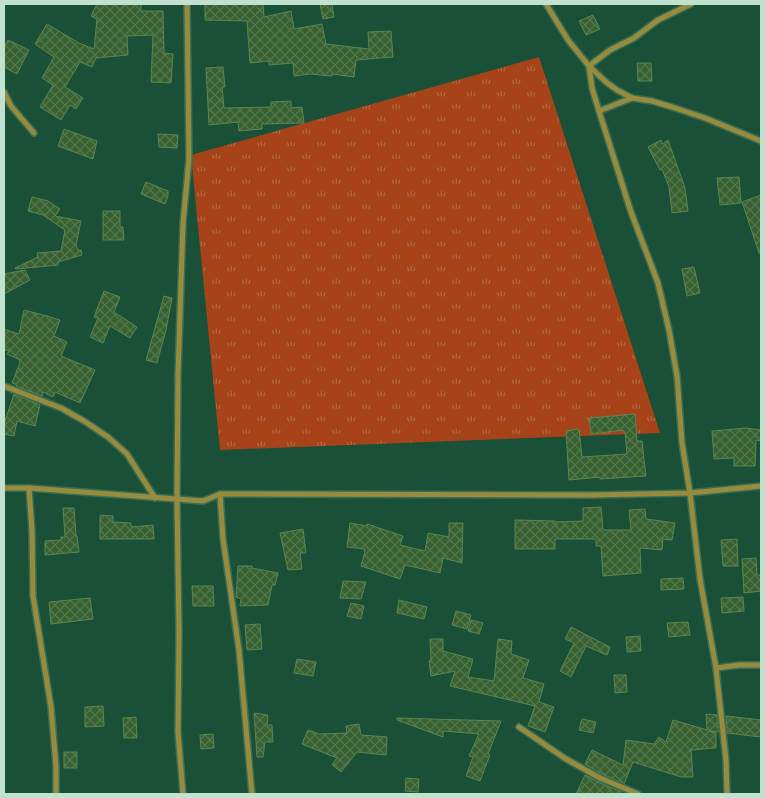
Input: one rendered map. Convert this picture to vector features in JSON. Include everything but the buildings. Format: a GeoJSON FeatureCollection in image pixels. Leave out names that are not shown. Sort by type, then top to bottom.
{"type":"FeatureCollection","features":[{"type":"Feature","properties":{"kind":"street"},"geometry":{"type":"LineString","coordinates":[[183,794],[178,732],[178,375],[182,223],[189,158],[187,4]]}},
{"type":"Feature","properties":{"kind":"street"},"geometry":{"type":"LineString","coordinates":[[546,4],[568,40],[589,66],[612,86],[632,98],[652,101],[705,118],[761,141]]}},
{"type":"Feature","properties":{"kind":"street"},"geometry":{"type":"LineString","coordinates":[[589,66],[610,50],[634,38],[658,20],[691,4]]}},
{"type":"Feature","properties":{"kind":"street"},"geometry":{"type":"LineString","coordinates":[[589,66],[592,88],[631,212],[658,282],[669,330],[677,376],[682,443],[700,579],[716,668],[726,760],[727,794]]}},
{"type":"Feature","properties":{"kind":"street"},"geometry":{"type":"LineString","coordinates":[[4,92],[11,106],[34,133]]}},
{"type":"Feature","properties":{"kind":"street"},"geometry":{"type":"LineString","coordinates":[[599,111],[632,98]]}},
{"type":"Feature","properties":{"kind":"street"},"geometry":{"type":"LineString","coordinates":[[4,386],[61,408],[108,438],[126,454],[155,498]]}},
{"type":"Feature","properties":{"kind":"street"},"geometry":{"type":"LineString","coordinates":[[4,488],[29,488],[203,501],[220,494],[486,496],[690,493],[761,486]]}},
{"type":"Feature","properties":{"kind":"street"},"geometry":{"type":"LineString","coordinates":[[29,488],[33,596],[51,707],[56,766],[56,794]]}},
{"type":"Feature","properties":{"kind":"street"},"geometry":{"type":"LineString","coordinates":[[220,494],[223,538],[239,650],[252,794]]}},
{"type":"Feature","properties":{"kind":"street"},"geometry":{"type":"LineString","coordinates":[[716,668],[761,665]]}},
{"type":"Feature","properties":{"kind":"street"},"geometry":{"type":"LineString","coordinates":[[519,727],[591,774],[638,794]]}},
{"type":"Feature","properties":{"kind":"green space"},"geometry":{"type":"Polygon","coordinates":[[[539,57],[660,433],[220,450],[191,155],[539,57]]]}}]}
